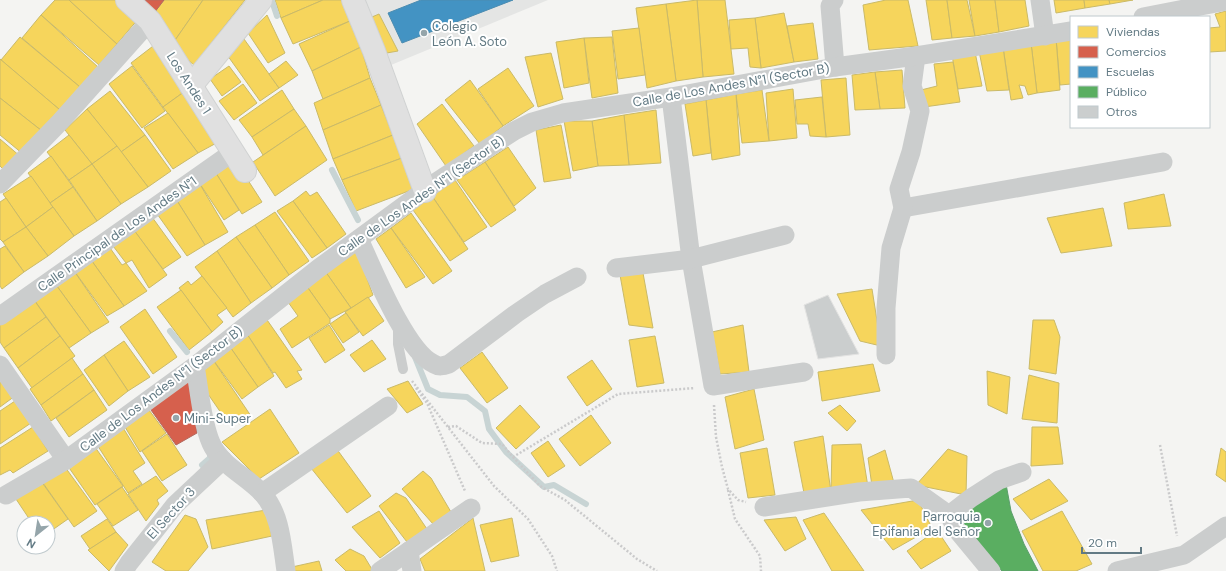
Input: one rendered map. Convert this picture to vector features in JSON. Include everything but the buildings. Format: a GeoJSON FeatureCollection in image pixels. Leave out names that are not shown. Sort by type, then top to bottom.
{"type":"FeatureCollection","features":[{"type":"Feature","properties":{"kind":"street","name":"Los Andes 1"},"geometry":{"type":"LineString","coordinates":[[127,0],[150,22],[245,171]]}},
{"type":"Feature","properties":{"kind":"street"},"geometry":{"type":"LineString","coordinates":[[191,86],[261,0]]}},
{"type":"Feature","properties":{"kind":"street"},"geometry":{"type":"LineString","coordinates":[[353,0],[374,51],[425,191]]}},
{"type":"Feature","properties":{"kind":"street"},"geometry":{"type":"LineString","coordinates":[[834,0],[830,6],[835,67]]}},
{"type":"Feature","properties":{"kind":"street"},"geometry":{"type":"LineString","coordinates":[[1040,0],[1045,36]]}},
{"type":"Feature","properties":{"kind":"street"},"geometry":{"type":"LineString","coordinates":[[1148,16],[1226,1]]}},
{"type":"Feature","properties":{"kind":"street"},"geometry":{"type":"LineString","coordinates":[[0,184],[60,122],[150,22]]}},
{"type":"Feature","properties":{"kind":"street","name":"Calle de Los Andes N°1 (Sector B)"},"geometry":{"type":"LineString","coordinates":[[6,495],[66,460],[196,366],[319,268],[435,183],[514,131],[532,122],[564,114],[671,97],[835,67],[916,56],[1070,31]]}},
{"type":"Feature","properties":{"kind":"street"},"geometry":{"type":"LineString","coordinates":[[886,355],[886,308],[891,248],[903,208],[899,189],[911,152],[920,111],[912,86],[916,56]]}},
{"type":"Feature","properties":{"kind":"street"},"geometry":{"type":"LineString","coordinates":[[671,97],[691,258],[713,386],[804,372]]}},
{"type":"Feature","properties":{"kind":"street","name":"Calle Principal de Los Andes N°1"},"geometry":{"type":"LineString","coordinates":[[0,316],[233,152]]}},
{"type":"Feature","properties":{"kind":"street"},"geometry":{"type":"LineString","coordinates":[[903,208],[1163,162]]}},
{"type":"Feature","properties":{"kind":"street"},"geometry":{"type":"LineString","coordinates":[[616,268],[691,258],[785,235]]}},
{"type":"Feature","properties":{"kind":"street"},"geometry":{"type":"LineString","coordinates":[[359,239],[399,322],[414,348],[433,364],[441,366],[449,364],[516,313],[545,294],[577,277]]}},
{"type":"Feature","properties":{"kind":"street"},"geometry":{"type":"LineString","coordinates":[[0,365],[66,460]]}},
{"type":"Feature","properties":{"kind":"street"},"geometry":{"type":"LineString","coordinates":[[196,366],[205,422],[211,444],[223,460],[262,493],[270,504],[278,522],[286,571]]}},
{"type":"Feature","properties":{"kind":"street"},"geometry":{"type":"LineString","coordinates":[[262,493],[388,406]]}},
{"type":"Feature","properties":{"kind":"street","name":"El Sector 3"},"geometry":{"type":"LineString","coordinates":[[128,568],[175,504],[223,460]]}},
{"type":"Feature","properties":{"kind":"street"},"geometry":{"type":"LineString","coordinates":[[949,515],[1000,480],[1022,472]]}},
{"type":"Feature","properties":{"kind":"street"},"geometry":{"type":"LineString","coordinates":[[764,507],[859,492],[911,488],[949,515],[957,530],[991,571]]}},
{"type":"Feature","properties":{"kind":"street"},"geometry":{"type":"LineString","coordinates":[[380,571],[471,508]]}},
{"type":"Feature","properties":{"kind":"street"},"geometry":{"type":"LineString","coordinates":[[1117,571],[1184,555],[1226,526]]}},
{"type":"Feature","properties":{"kind":"street"},"geometry":{"type":"LineString","coordinates":[[409,551],[412,571]]}},
{"type":"Feature","properties":{"kind":"lane"},"geometry":{"type":"LineString","coordinates":[[399,322],[398,344],[403,369]]}},
{"type":"Feature","properties":{"kind":"path"},"geometry":{"type":"LineString","coordinates":[[403,369],[494,486],[528,519],[552,556],[557,571]]}},
{"type":"Feature","properties":{"kind":"path"},"geometry":{"type":"LineString","coordinates":[[403,369],[427,403],[469,500],[471,508]]}},
{"type":"Feature","properties":{"kind":"path"},"geometry":{"type":"LineString","coordinates":[[513,457],[618,394],[713,386],[716,437],[735,519],[760,556],[761,571]]}},
{"type":"Feature","properties":{"kind":"path"},"geometry":{"type":"LineString","coordinates":[[448,427],[456,426],[482,443],[502,444],[540,486],[565,500],[638,559],[657,571]]}},
{"type":"Feature","properties":{"kind":"path"},"geometry":{"type":"LineString","coordinates":[[1160,445],[1180,556]]}},
{"type":"Feature","properties":{"kind":"path"},"geometry":{"type":"LineString","coordinates":[[728,489],[738,500],[764,507]]}},
{"type":"Feature","properties":{"kind":"shaded area","name":"Colegio León A. Soto"},"geometry":{"type":"Polygon","coordinates":[[[363,0],[548,0],[391,65],[363,0]]]}},
{"type":"Feature","properties":{"kind":"waterway"},"geometry":{"type":"LineString","coordinates":[[272,1],[277,16]]}},
{"type":"Feature","properties":{"kind":"waterway"},"geometry":{"type":"LineString","coordinates":[[332,170],[358,220]]}},
{"type":"Feature","properties":{"kind":"waterway"},"geometry":{"type":"LineString","coordinates":[[170,331],[187,352]]}},
{"type":"Feature","properties":{"kind":"waterway"},"geometry":{"type":"LineString","coordinates":[[415,357],[428,389],[440,395],[467,397],[485,411],[489,429],[506,452],[544,487],[554,485],[586,504]]}},
{"type":"Feature","properties":{"kind":"waterway"},"geometry":{"type":"LineString","coordinates":[[202,465],[210,458],[211,455]]}},
{"type":"Feature","properties":{"kind":"place","name":"Colegio León A. Soto"},"geometry":{"type":"Point","coordinates":[424,33]}},
{"type":"Feature","properties":{"kind":"place","name":"Mini-Super"},"geometry":{"type":"Point","coordinates":[176,418]}},
{"type":"Feature","properties":{"kind":"place","name":"Parroquia Epifania del Señor"},"geometry":{"type":"Point","coordinates":[988,523]}}]}
